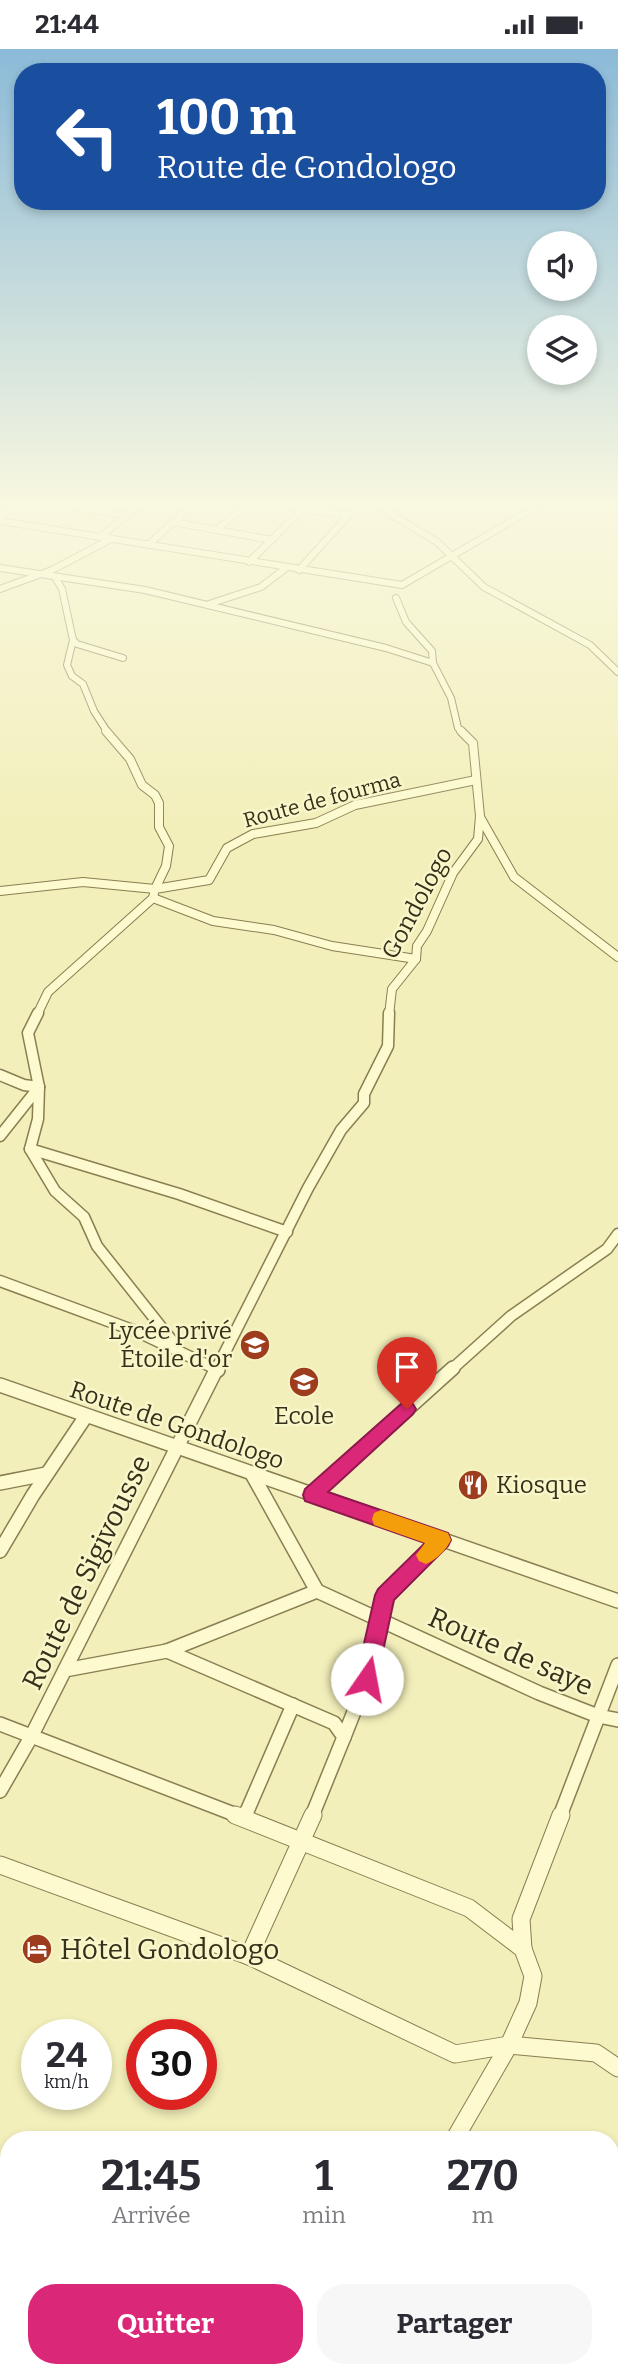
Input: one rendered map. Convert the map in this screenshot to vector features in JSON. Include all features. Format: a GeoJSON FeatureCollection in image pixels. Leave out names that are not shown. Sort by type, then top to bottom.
{"type":"FeatureCollection","features":[{"type":"Feature","properties":{"kind":"street"},"geometry":{"type":"LineString","coordinates":[[68,617],[73,640],[67,665],[72,676],[83,684],[94,712],[106,731],[130,759],[142,785],[155,795],[159,803],[159,827],[169,846],[166,866],[154,893],[48,992],[28,1033],[39,1087],[38,1119],[30,1149],[55,1191],[84,1217],[97,1246],[177,1346]]}},
{"type":"Feature","properties":{"kind":"street"},"geometry":{"type":"LineString","coordinates":[[258,617],[386,648],[433,663]]}},
{"type":"Feature","properties":{"kind":"street","name":"Gondologo"},"geometry":{"type":"LineString","coordinates":[[176,1448],[341,1130],[364,1103],[364,1094],[388,1046],[392,989],[416,958],[417,946],[427,932],[437,904],[453,873],[478,839],[480,815],[473,743],[458,728],[451,698],[433,663],[432,651],[404,617]]}},
{"type":"Feature","properties":{"kind":"street"},"geometry":{"type":"LineString","coordinates":[[538,617],[590,645],[618,672]]}},
{"type":"Feature","properties":{"kind":"street"},"geometry":{"type":"LineString","coordinates":[[73,640],[77,644],[123,658]]}},
{"type":"Feature","properties":{"kind":"street","name":"Route de fourma"},"geometry":{"type":"LineString","coordinates":[[154,893],[209,880],[227,848],[253,834],[316,823],[355,805],[476,779]]}},
{"type":"Feature","properties":{"kind":"street"},"geometry":{"type":"LineString","coordinates":[[480,815],[514,877],[618,957]]}},
{"type":"Feature","properties":{"kind":"street"},"geometry":{"type":"LineString","coordinates":[[0,891],[83,882],[154,893],[213,921],[274,930],[332,946],[416,958]]}},
{"type":"Feature","properties":{"kind":"street"},"geometry":{"type":"LineString","coordinates":[[0,1075],[24,1085],[39,1087]]}},
{"type":"Feature","properties":{"kind":"street"},"geometry":{"type":"LineString","coordinates":[[0,1136],[39,1087]]}},
{"type":"Feature","properties":{"kind":"street"},"geometry":{"type":"LineString","coordinates":[[30,1149],[179,1194],[287,1231]]}},
{"type":"Feature","properties":{"kind":"street"},"geometry":{"type":"LineString","coordinates":[[312,1495],[511,1316],[607,1249],[618,1234]]}},
{"type":"Feature","properties":{"kind":"street"},"geometry":{"type":"LineString","coordinates":[[0,1281],[88,1310],[177,1346],[218,1370]]}},
{"type":"Feature","properties":{"kind":"street","name":"Route de Gondologo"},"geometry":{"type":"LineString","coordinates":[[0,1385],[618,1601]]}},
{"type":"Feature","properties":{"kind":"street"},"geometry":{"type":"LineString","coordinates":[[0,1551],[86,1416]]}},
{"type":"Feature","properties":{"kind":"street","name":"Route de Sigivousse"},"geometry":{"type":"LineString","coordinates":[[0,1791],[31,1737],[176,1448]]}},
{"type":"Feature","properties":{"kind":"street"},"geometry":{"type":"LineString","coordinates":[[65,1670],[167,1651],[317,1591],[252,1474]]}},
{"type":"Feature","properties":{"kind":"street"},"geometry":{"type":"LineString","coordinates":[[0,1483],[46,1475]]}},
{"type":"Feature","properties":{"kind":"street"},"geometry":{"type":"LineString","coordinates":[[249,1956],[302,1841],[367,1679],[385,1595],[442,1540]]}},
{"type":"Feature","properties":{"kind":"street","name":"Route de saye"},"geometry":{"type":"LineString","coordinates":[[317,1591],[538,1693],[598,1716],[618,1720]]}},
{"type":"Feature","properties":{"kind":"street"},"geometry":{"type":"LineString","coordinates":[[167,1651],[334,1723],[344,1737]]}},
{"type":"Feature","properties":{"kind":"street"},"geometry":{"type":"LineString","coordinates":[[459,2131],[509,2045],[528,2003],[533,1976],[523,1949],[521,1919],[618,1665]]}},
{"type":"Feature","properties":{"kind":"street"},"geometry":{"type":"LineString","coordinates":[[244,1818],[293,1705]]}},
{"type":"Feature","properties":{"kind":"street"},"geometry":{"type":"LineString","coordinates":[[0,1724],[469,1908],[523,1949]]}},
{"type":"Feature","properties":{"kind":"street"},"geometry":{"type":"LineString","coordinates":[[0,1865],[249,1956],[455,2055],[509,2045],[596,2053],[618,2067]]}},
{"type":"Feature","properties":{"kind":"slow traffic"},"geometry":{"type":"LineString","coordinates":[[381,1519],[442,1540],[426,1555]]}},
{"type":"Feature","properties":{"kind":"place","name":"Lycée privé Étoile d'or"},"geometry":{"type":"Point","coordinates":[255,1345]}},
{"type":"Feature","properties":{"kind":"place","name":"Ecole"},"geometry":{"type":"Point","coordinates":[304,1382]}},
{"type":"Feature","properties":{"kind":"place","name":"Kiosque"},"geometry":{"type":"Point","coordinates":[473,1485]}},
{"type":"Feature","properties":{"kind":"place","name":"Hôtel Gondologo"},"geometry":{"type":"Point","coordinates":[37,1949]}},
{"type":"Feature","properties":{"kind":"route"},"geometry":{"type":"LineString","coordinates":[[367,1679],[385,1595],[442,1540],[312,1495],[407,1409]]}}]}
